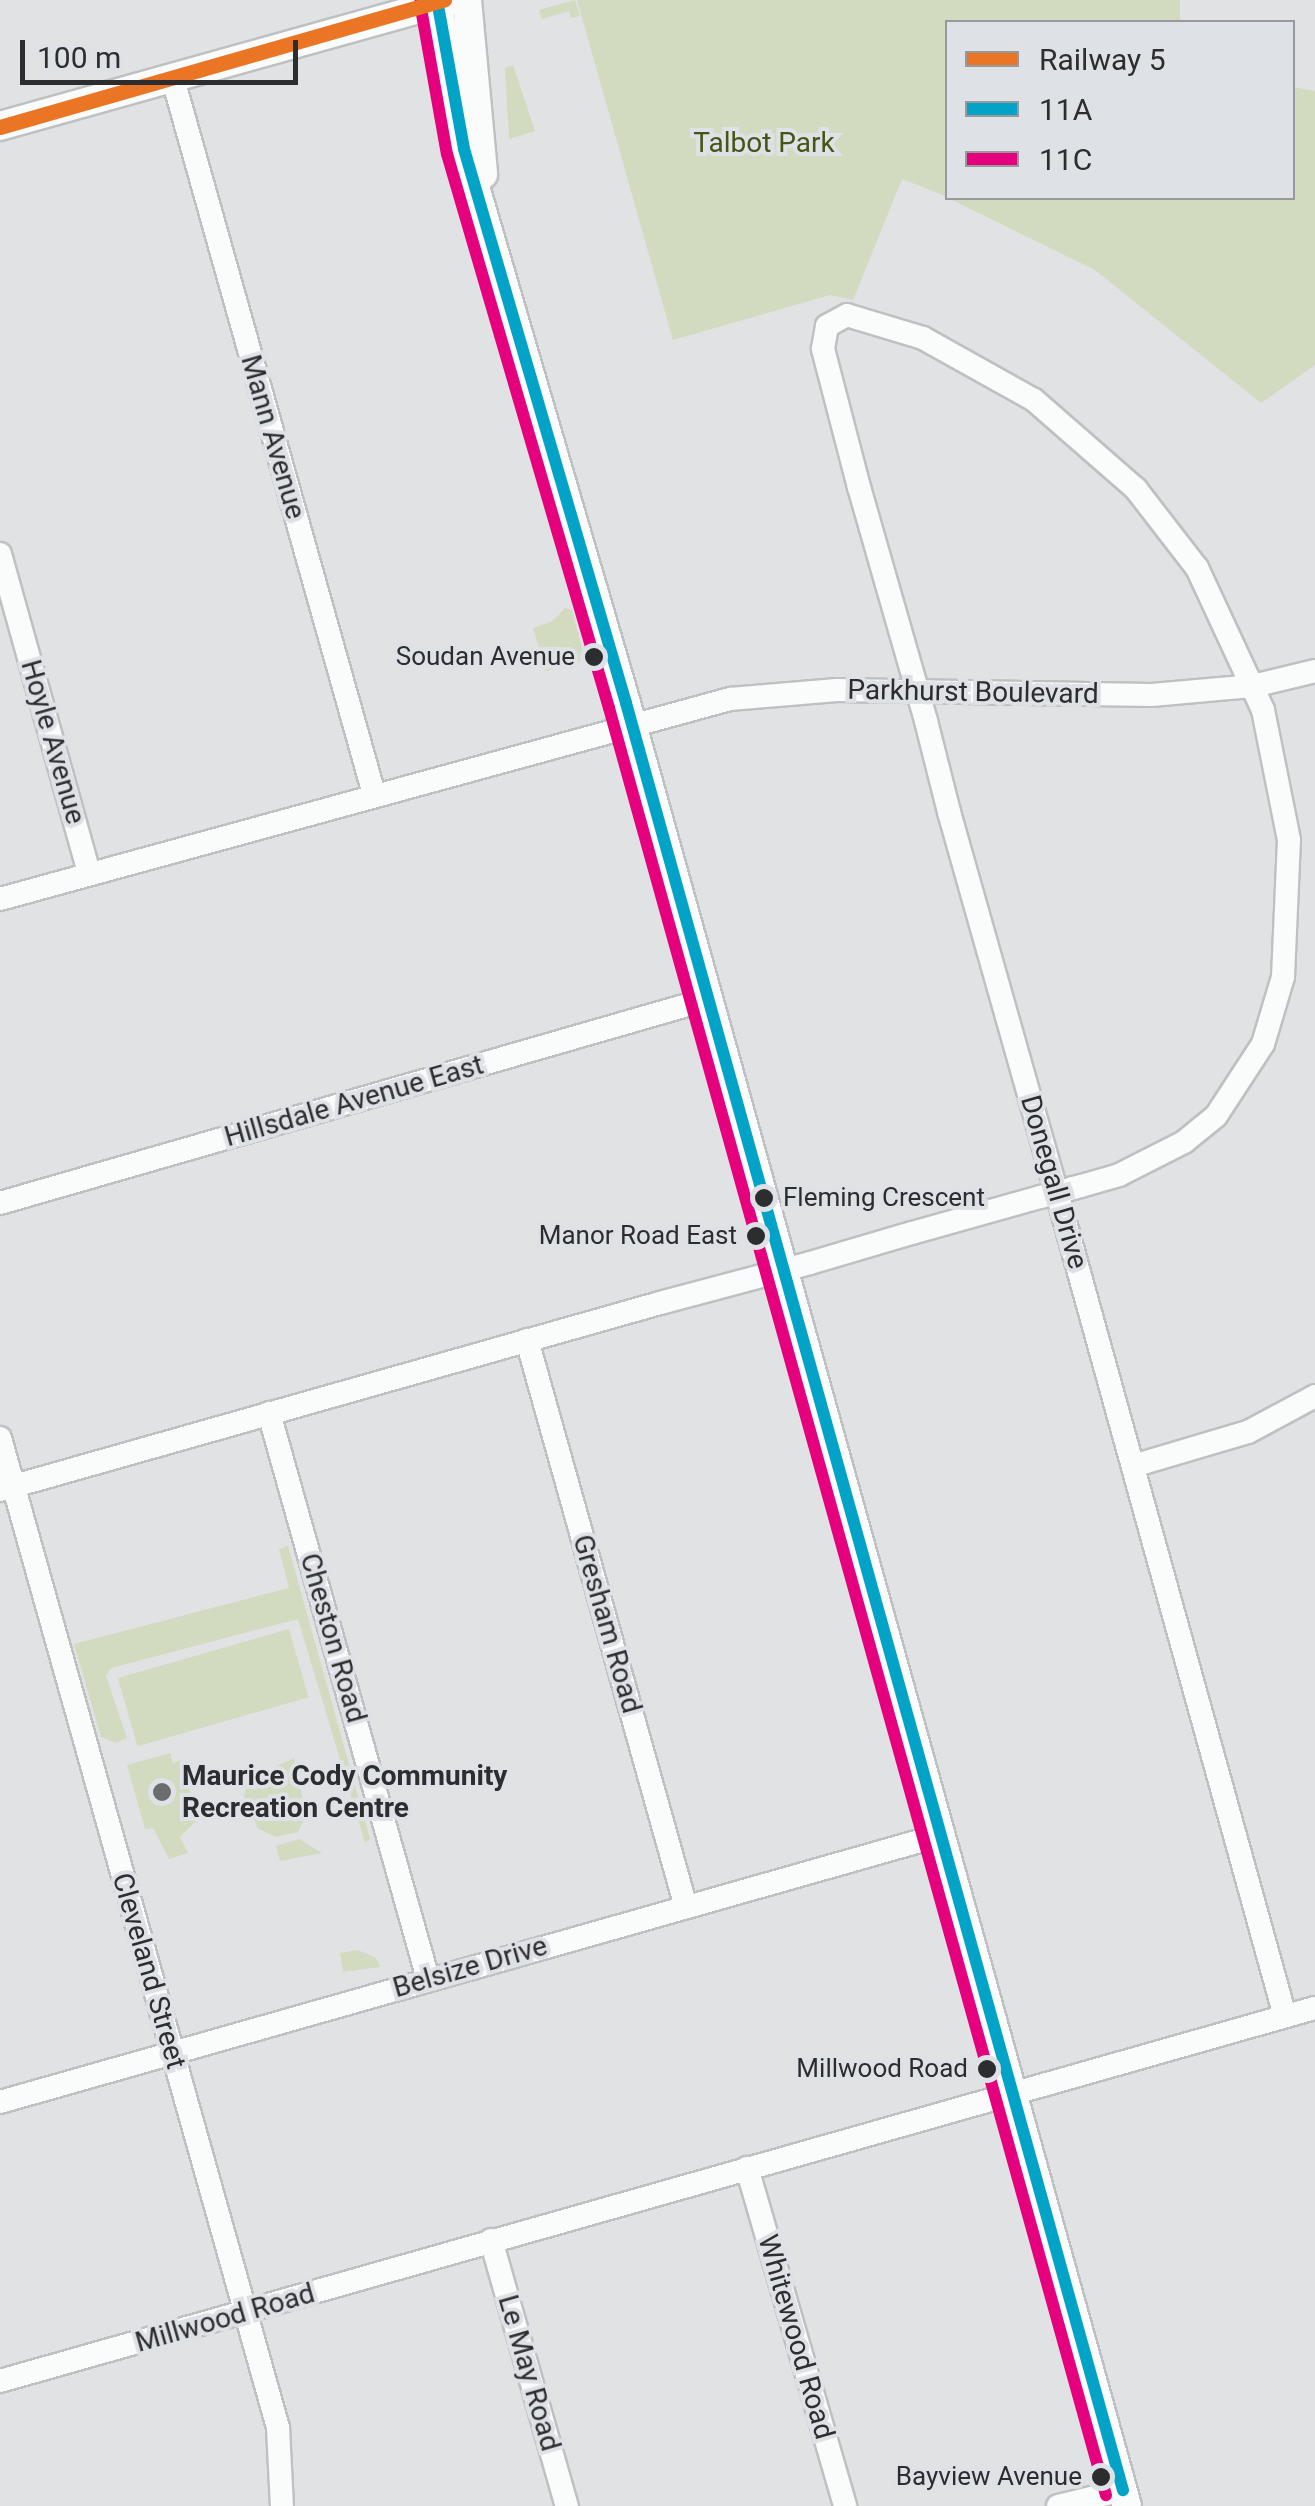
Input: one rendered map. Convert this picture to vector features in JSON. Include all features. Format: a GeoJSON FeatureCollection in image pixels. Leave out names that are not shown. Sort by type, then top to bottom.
{"type":"FeatureCollection","features":[{"type":"Feature","properties":{"kind":"main road"},"geometry":{"type":"LineString","coordinates":[[466,0],[485,206]]}},
{"type":"Feature","properties":{"kind":"main road"},"geometry":{"type":"LineString","coordinates":[[0,126],[442,1],[464,149],[485,206],[631,722],[1125,2498]]}},
{"type":"Feature","properties":{"kind":"street","name":"Mann Avenue"},"geometry":{"type":"LineString","coordinates":[[173,79],[374,794]]}},
{"type":"Feature","properties":{"kind":"street","name":"Donegall Drive"},"geometry":{"type":"LineString","coordinates":[[1253,686],[1196,568],[1136,489],[1084,438],[980,367],[876,322],[839,317],[828,326],[823,349],[1285,2016]]}},
{"type":"Feature","properties":{"kind":"street","name":"Hoyle Avenue"},"geometry":{"type":"LineString","coordinates":[[0,554],[89,873]]}},
{"type":"Feature","properties":{"kind":"street","name":"Parkhurst Boulevard"},"geometry":{"type":"LineString","coordinates":[[631,722],[784,692],[917,690],[1152,695],[1253,686],[1315,672]]}},
{"type":"Feature","properties":{"kind":"street"},"geometry":{"type":"LineString","coordinates":[[7,1488],[1119,1176],[1184,1142],[1216,1116],[1264,1044],[1283,977],[1290,882],[1280,774],[1253,686]]}},
{"type":"Feature","properties":{"kind":"street"},"geometry":{"type":"LineString","coordinates":[[0,899],[631,722]]}},
{"type":"Feature","properties":{"kind":"street","name":"Hillsdale Avenue East"},"geometry":{"type":"LineString","coordinates":[[0,1203],[708,1000]]}},
{"type":"Feature","properties":{"kind":"street","name":"Gresham Road"},"geometry":{"type":"LineString","coordinates":[[527,1340],[686,1907]]}},
{"type":"Feature","properties":{"kind":"street"},"geometry":{"type":"LineString","coordinates":[[1133,1466],[1248,1432],[1315,1396]]}},
{"type":"Feature","properties":{"kind":"street","name":"Cheston Road"},"geometry":{"type":"LineString","coordinates":[[269,1413],[428,1979]]}},
{"type":"Feature","properties":{"kind":"street","name":"Cleveland Street"},"geometry":{"type":"LineString","coordinates":[[0,1438],[7,1488],[172,2053],[284,2456],[282,2506]]}},
{"type":"Feature","properties":{"kind":"street","name":"Belsize Drive"},"geometry":{"type":"LineString","coordinates":[[0,2102],[941,1835]]}},
{"type":"Feature","properties":{"kind":"street","name":"Millwood Road"},"geometry":{"type":"LineString","coordinates":[[0,2381],[1315,2008]]}},
{"type":"Feature","properties":{"kind":"street","name":"Whitewood Road"},"geometry":{"type":"LineString","coordinates":[[747,2168],[845,2506]]}},
{"type":"Feature","properties":{"kind":"street","name":"Le May Road"},"geometry":{"type":"LineString","coordinates":[[491,2240],[567,2506]]}},
{"type":"Feature","properties":{"kind":"street"},"geometry":{"type":"LineString","coordinates":[[1058,2506],[1125,2498]]}},
{"type":"Feature","properties":{"kind":"green space"},"geometry":{"type":"Polygon","coordinates":[[[575,0],[580,16],[571,18],[569,11],[542,19],[539,10],[575,0]]]}},
{"type":"Feature","properties":{"kind":"green space","name":"Talbot Park"},"geometry":{"type":"Polygon","coordinates":[[[577,0],[1180,0],[1180,20],[945,20],[945,196],[902,179],[853,300],[830,295],[673,340],[577,0]]]}},
{"type":"Feature","properties":{"kind":"green space"},"geometry":{"type":"Polygon","coordinates":[[[513,65],[535,131],[509,139],[505,68],[513,65]]]}},
{"type":"Feature","properties":{"kind":"green space"},"geometry":{"type":"Polygon","coordinates":[[[1295,87],[1315,91],[1315,365],[1261,403],[1095,270],[952,200],[1295,200],[1295,87]]]}},
{"type":"Feature","properties":{"kind":"green space"},"geometry":{"type":"Polygon","coordinates":[[[565,608],[572,610],[585,660],[546,671],[533,628],[553,621],[565,608]]]}},
{"type":"Feature","properties":{"kind":"green space"},"geometry":{"type":"Polygon","coordinates":[[[288,1546],[370,1839],[365,1843],[298,1619],[111,1668],[106,1676],[127,1738],[116,1743],[101,1737],[74,1644],[289,1588],[279,1549],[288,1546]]]}},
{"type":"Feature","properties":{"kind":"green space"},"geometry":{"type":"Polygon","coordinates":[[[289,1629],[309,1697],[137,1746],[118,1678],[289,1629]]]}},
{"type":"Feature","properties":{"kind":"green space","name":"Maurice Cody Community Recreation Centre"},"geometry":{"type":"Polygon","coordinates":[[[170,1753],[173,1763],[181,1760],[198,1819],[180,1837],[188,1853],[169,1859],[153,1828],[145,1829],[127,1765],[170,1753]]]}},
{"type":"Feature","properties":{"kind":"green space"},"geometry":{"type":"Polygon","coordinates":[[[294,1758],[306,1815],[298,1832],[276,1837],[258,1829],[244,1796],[249,1779],[294,1758]]]}},
{"type":"Feature","properties":{"kind":"green space"},"geometry":{"type":"Polygon","coordinates":[[[299,1839],[322,1853],[280,1861],[276,1846],[299,1839]]]}},
{"type":"Feature","properties":{"kind":"green space"},"geometry":{"type":"Polygon","coordinates":[[[358,1950],[376,1958],[380,1967],[343,1972],[340,1953],[358,1950]]]}},
{"type":"Feature","properties":{"kind":"rail line","name":"5"},"geometry":{"type":"LineString","coordinates":[[0,127],[444,0]]}},
{"type":"Feature","properties":{"kind":"transit line","name":"11A"},"geometry":{"type":"LineString","coordinates":[[437,0],[464,149],[626,703],[1123,2490]]}},
{"type":"Feature","properties":{"kind":"transit line","name":"11C"},"geometry":{"type":"LineString","coordinates":[[420,3],[447,154],[609,708],[1106,2495]]}},
{"type":"Feature","properties":{"kind":"place","name":"Soudan Avenue"},"geometry":{"type":"Point","coordinates":[594,657]}},
{"type":"Feature","properties":{"kind":"place","name":"Fleming Crescent"},"geometry":{"type":"Point","coordinates":[764,1198]}},
{"type":"Feature","properties":{"kind":"place","name":"Manor Road East"},"geometry":{"type":"Point","coordinates":[756,1236]}},
{"type":"Feature","properties":{"kind":"place","name":"Maurice Cody Community Recreation Centre"},"geometry":{"type":"Point","coordinates":[162,1792]}},
{"type":"Feature","properties":{"kind":"place","name":"Millwood Road"},"geometry":{"type":"Point","coordinates":[987,2069]}},
{"type":"Feature","properties":{"kind":"place","name":"Bayview Avenue"},"geometry":{"type":"Point","coordinates":[1101,2477]}}]}
